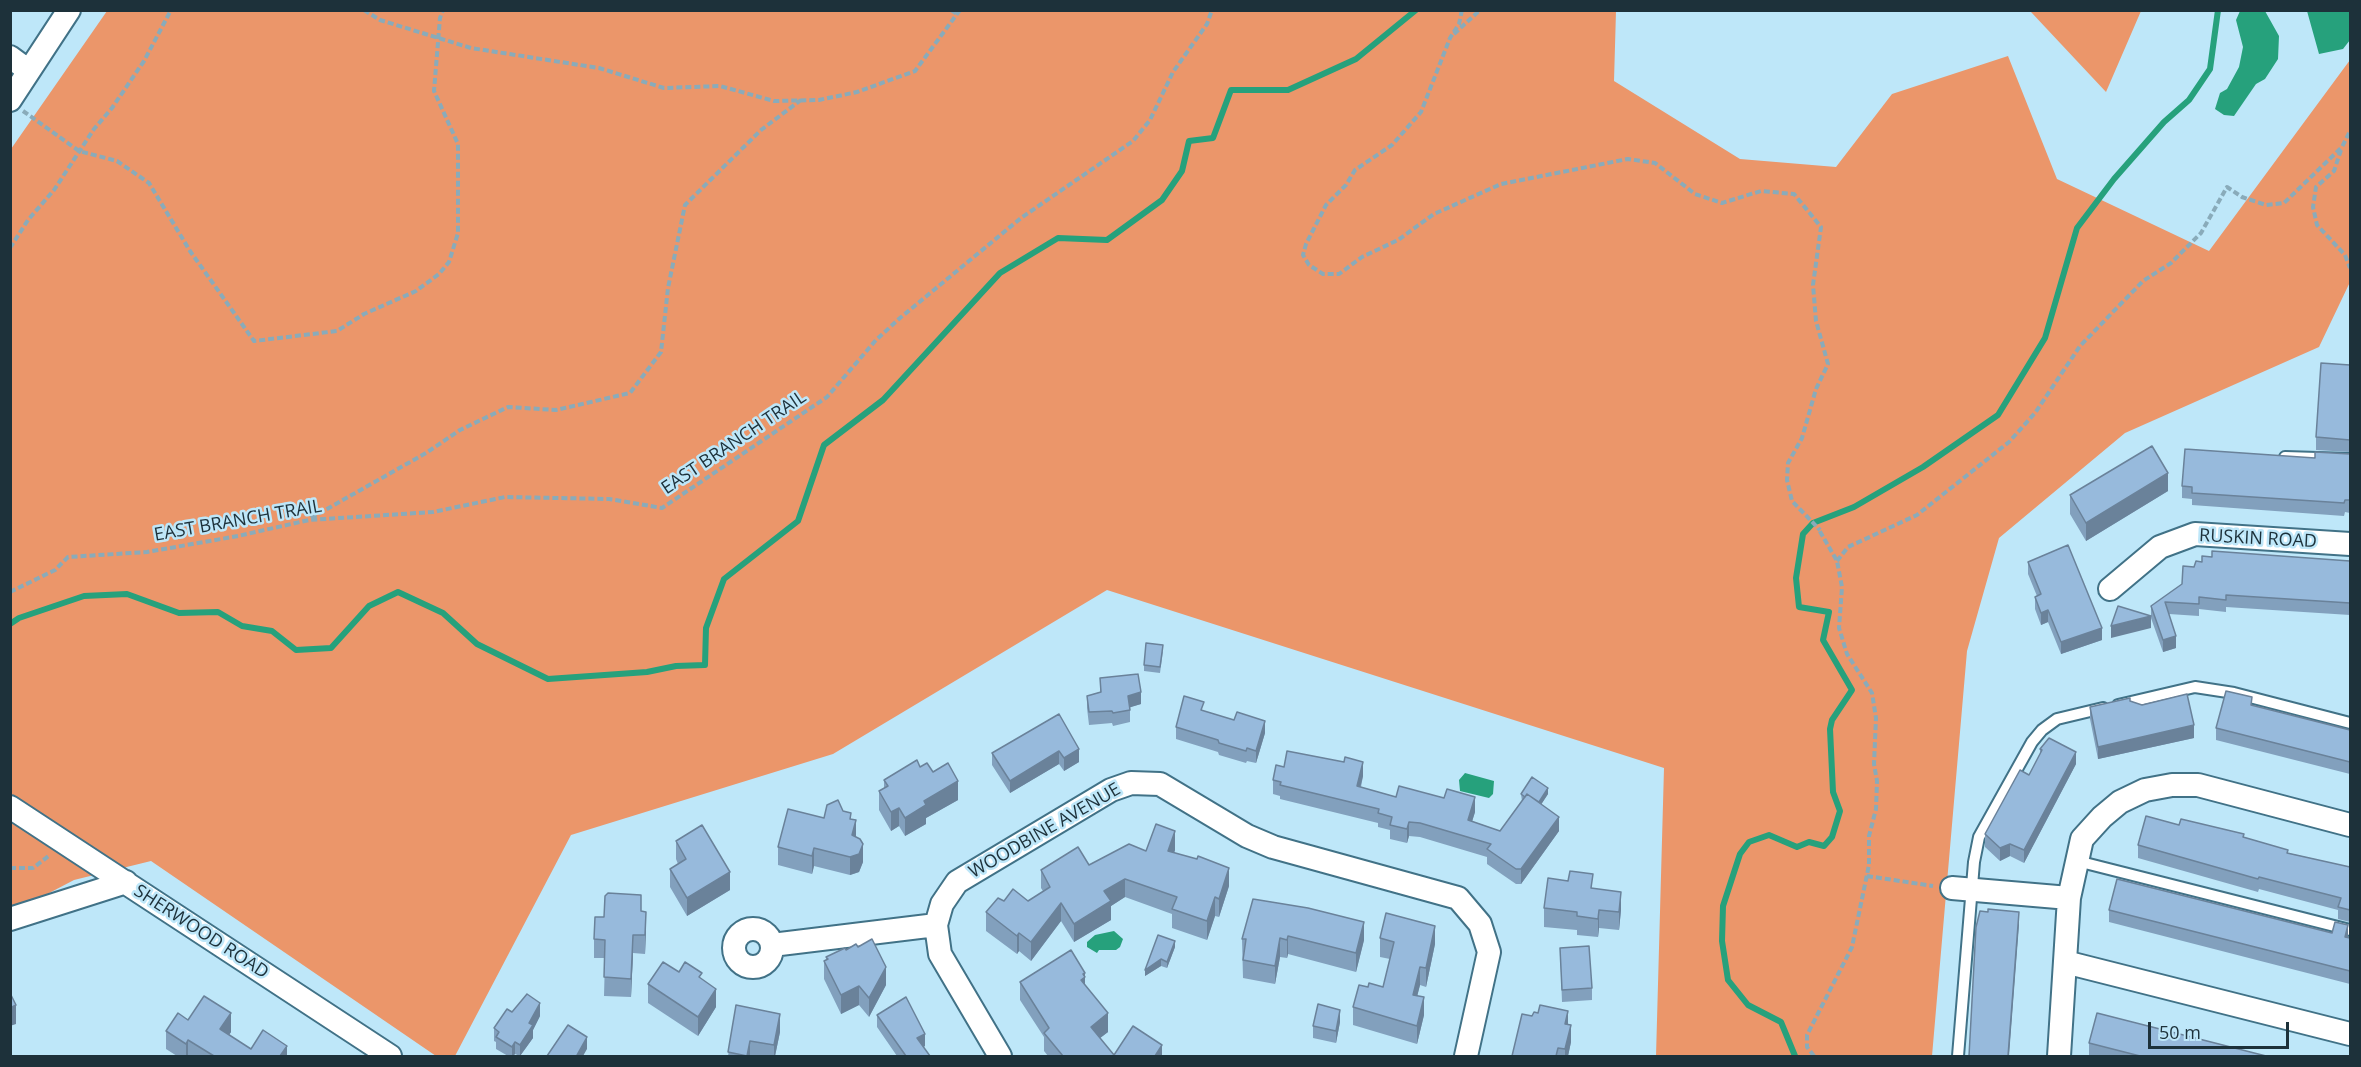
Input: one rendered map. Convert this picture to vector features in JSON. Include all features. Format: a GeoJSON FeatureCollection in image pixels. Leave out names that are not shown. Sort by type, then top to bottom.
{"type":"FeatureCollection","features":[{"type":"Feature","properties":{"kind":"street"},"geometry":{"type":"LineString","coordinates":[[15,104],[29,71],[69,10]]}},
{"type":"Feature","properties":{"kind":"street"},"geometry":{"type":"LineString","coordinates":[[10,57],[29,71]]}},
{"type":"Feature","properties":{"kind":"street","name":"RUSKIN ROAD"},"geometry":{"type":"LineString","coordinates":[[2110,589],[2160,547],[2195,534],[2350,544]]}},
{"type":"Feature","properties":{"kind":"street","name":"WOODBINE AVENUE"},"geometry":{"type":"LineString","coordinates":[[936,925],[942,904],[957,882],[1112,790],[1131,783],[1160,784],[1247,836],[1273,846],[1458,898],[1480,924],[1489,952],[1466,1056]]}},
{"type":"Feature","properties":{"kind":"street"},"geometry":{"type":"LineString","coordinates":[[2059,1056],[2069,898],[2082,839],[2102,817],[2120,802],[2145,790],[2172,785],[2198,785],[2350,825]]}},
{"type":"Feature","properties":{"kind":"street","name":"SHERWOOD ROAD"},"geometry":{"type":"LineString","coordinates":[[10,807],[390,1056]]}},
{"type":"Feature","properties":{"kind":"street"},"geometry":{"type":"LineString","coordinates":[[10,919],[126,882]]}},
{"type":"Feature","properties":{"kind":"street"},"geometry":{"type":"LineString","coordinates":[[1963,888],[2069,898]]}},
{"type":"Feature","properties":{"kind":"street"},"geometry":{"type":"LineString","coordinates":[[772,945],[936,925],[940,954],[1000,1056]]}},
{"type":"Feature","properties":{"kind":"street"},"geometry":{"type":"LineString","coordinates":[[2066,962],[2350,1034]]}},
{"type":"Feature","properties":{"kind":"lane"},"geometry":{"type":"LineString","coordinates":[[2276,456],[2350,459]]}},
{"type":"Feature","properties":{"kind":"lane"},"geometry":{"type":"LineString","coordinates":[[1958,1056],[1963,888],[1974,862],[1979,837],[2032,742],[2042,730],[2057,720],[2195,687],[2234,693],[2350,723]]}},
{"type":"Feature","properties":{"kind":"lane"},"geometry":{"type":"LineString","coordinates":[[2078,861],[2350,930]]}},
{"type":"Feature","properties":{"kind":"path"},"geometry":{"type":"LineString","coordinates":[[10,248],[28,220],[54,190],[79,151],[144,61],[171,10]]}},
{"type":"Feature","properties":{"kind":"path"},"geometry":{"type":"LineString","coordinates":[[364,10],[380,20],[471,48],[598,68],[664,88],[720,86],[774,101],[819,100],[857,92],[915,71],[958,12],[951,10]]}},
{"type":"Feature","properties":{"kind":"path"},"geometry":{"type":"LineString","coordinates":[[15,104],[79,151],[117,161],[149,183],[190,251],[254,341],[337,331],[364,314],[416,291],[439,274],[449,262],[458,233],[458,144],[434,91],[440,18],[443,10]]}},
{"type":"Feature","properties":{"kind":"path","name":"EAST BRANCH TRAIL"},"geometry":{"type":"LineString","coordinates":[[10,592],[55,570],[68,557],[147,552],[238,536],[309,520],[433,512],[505,497],[609,499],[662,508],[827,397],[876,340],[900,318],[1021,218],[1133,141],[1150,120],[1173,72],[1207,24],[1212,10]]}},
{"type":"Feature","properties":{"kind":"path"},"geometry":{"type":"LineString","coordinates":[[1462,10],[1459,24],[1450,38],[1421,112],[1392,145],[1355,170],[1346,185],[1326,205],[1306,244],[1303,255],[1309,265],[1323,274],[1339,274],[1362,257],[1398,240],[1434,213],[1501,184],[1628,159],[1655,163],[1695,194],[1722,203],[1761,191],[1794,194],[1821,227],[1813,285],[1816,321],[1828,364],[1816,389],[1802,438],[1788,463],[1787,480],[1792,501],[1820,530]]}},
{"type":"Feature","properties":{"kind":"path"},"geometry":{"type":"LineString","coordinates":[[1450,38],[1480,10]]}},
{"type":"Feature","properties":{"kind":"path"},"geometry":{"type":"LineString","coordinates":[[309,520],[426,453],[460,430],[508,407],[556,410],[630,393],[661,352],[669,278],[685,205],[761,130],[801,100]]}},
{"type":"Feature","properties":{"kind":"path"},"geometry":{"type":"LineString","coordinates":[[2350,131],[2334,171],[2316,187],[2313,207],[2317,225],[2345,255],[2350,268]]}},
{"type":"Feature","properties":{"kind":"path"},"geometry":{"type":"LineString","coordinates":[[1837,561],[1848,547],[1917,515],[2009,442],[2035,413],[2080,346],[2143,281],[2171,263],[2201,233],[2227,187],[2242,197],[2266,205],[2284,203],[2342,147]]}},
{"type":"Feature","properties":{"kind":"path"},"geometry":{"type":"LineString","coordinates":[[1813,523],[1824,536],[1837,561],[1842,587],[1839,628],[1847,654],[1872,693],[1875,718],[1874,764],[1877,781],[1876,809],[1869,837],[1867,876],[1852,947],[1807,1035],[1807,1047],[1814,1056]]}},
{"type":"Feature","properties":{"kind":"path"},"geometry":{"type":"LineString","coordinates":[[10,868],[33,868],[63,842]]}},
{"type":"Feature","properties":{"kind":"path"},"geometry":{"type":"LineString","coordinates":[[1867,876],[1963,888]]}},
{"type":"Feature","properties":{"kind":"shaded area"},"geometry":{"type":"Polygon","coordinates":[[[2031,10],[2141,11],[2106,92],[2031,12],[2031,10]]]}},
{"type":"Feature","properties":{"kind":"shaded area"},"geometry":{"type":"Polygon","coordinates":[[[107,11],[1616,11],[1614,81],[1740,159],[1836,167],[1892,94],[2008,56],[2057,179],[2209,251],[2350,60],[2350,282],[2319,347],[2125,433],[1999,538],[1967,651],[1932,1056],[1656,1056],[1664,768],[1107,590],[833,754],[571,835],[455,1056],[436,1056],[151,861],[74,880],[11,913],[11,149],[107,11]]]}},
{"type":"Feature","properties":{"kind":"shaded area"},"geometry":{"type":"Polygon","coordinates":[[[2240,11],[2265,11],[2279,36],[2278,59],[2265,79],[2256,84],[2234,116],[2224,115],[2215,109],[2220,93],[2227,89],[2239,67],[2243,47],[2236,20],[2240,11]]]}},
{"type":"Feature","properties":{"kind":"shaded area"},"geometry":{"type":"Polygon","coordinates":[[[2307,11],[2350,11],[2350,40],[2343,49],[2319,54],[2307,11]]]}},
{"type":"Feature","properties":{"kind":"shaded area"},"geometry":{"type":"Polygon","coordinates":[[[1465,773],[1494,781],[1493,794],[1489,798],[1460,791],[1459,780],[1465,773]]]}},
{"type":"Feature","properties":{"kind":"shaded area"},"geometry":{"type":"Polygon","coordinates":[[[1114,931],[1123,939],[1116,950],[1099,950],[1097,953],[1087,947],[1087,942],[1095,935],[1114,931]]]}},
{"type":"Feature","properties":{"kind":"building"},"geometry":{"type":"Polygon","coordinates":[[[2321,363],[2350,365],[2350,440],[2316,437],[2321,363]]]}},
{"type":"Feature","properties":{"kind":"building"},"geometry":{"type":"Polygon","coordinates":[[[2152,446],[2168,473],[2086,523],[2070,495],[2152,446]]]}},
{"type":"Feature","properties":{"kind":"building"},"geometry":{"type":"Polygon","coordinates":[[[2185,449],[2315,458],[2315,452],[2350,454],[2350,500],[2345,500],[2344,503],[2192,493],[2192,487],[2182,486],[2185,449]]]}},
{"type":"Feature","properties":{"kind":"building"},"geometry":{"type":"Polygon","coordinates":[[[2068,545],[2102,628],[2061,642],[2048,610],[2041,613],[2035,597],[2041,594],[2028,562],[2068,545]]]}},
{"type":"Feature","properties":{"kind":"building"},"geometry":{"type":"Polygon","coordinates":[[[2212,551],[2350,561],[2350,603],[2226,595],[2226,600],[2199,597],[2199,604],[2165,602],[2176,636],[2163,640],[2151,606],[2182,584],[2183,566],[2194,567],[2196,561],[2202,562],[2202,556],[2212,557],[2212,551]]]}},
{"type":"Feature","properties":{"kind":"building"},"geometry":{"type":"Polygon","coordinates":[[[2118,606],[2151,616],[2111,626],[2118,606]]]}},
{"type":"Feature","properties":{"kind":"building"},"geometry":{"type":"Polygon","coordinates":[[[1146,643],[1163,645],[1160,667],[1144,665],[1146,643]]]}},
{"type":"Feature","properties":{"kind":"building"},"geometry":{"type":"Polygon","coordinates":[[[1138,674],[1141,692],[1128,696],[1130,710],[1113,713],[1112,711],[1089,712],[1087,696],[1101,692],[1100,678],[1138,674]]]}},
{"type":"Feature","properties":{"kind":"building"},"geometry":{"type":"Polygon","coordinates":[[[2226,691],[2252,697],[2251,705],[2350,730],[2350,762],[2216,728],[2226,691]]]}},
{"type":"Feature","properties":{"kind":"building"},"geometry":{"type":"Polygon","coordinates":[[[2187,694],[2194,725],[2098,747],[2090,707],[2130,698],[2130,701],[2142,705],[2187,694]]]}},
{"type":"Feature","properties":{"kind":"building"},"geometry":{"type":"Polygon","coordinates":[[[1184,696],[1204,702],[1201,710],[1234,720],[1237,712],[1265,721],[1256,751],[1247,748],[1246,751],[1219,743],[1218,740],[1176,727],[1184,696]]]}},
{"type":"Feature","properties":{"kind":"building"},"geometry":{"type":"Polygon","coordinates":[[[1059,714],[1079,749],[1064,758],[1059,751],[1010,781],[992,753],[1059,714]]]}},
{"type":"Feature","properties":{"kind":"building"},"geometry":{"type":"Polygon","coordinates":[[[2049,738],[2076,752],[2024,850],[2010,844],[2000,848],[1985,834],[2020,770],[2029,775],[2042,750],[2040,749],[2049,738]]]}},
{"type":"Feature","properties":{"kind":"building"},"geometry":{"type":"Polygon","coordinates":[[[1287,751],[1344,762],[1345,757],[1363,762],[1357,786],[1396,797],[1399,786],[1444,798],[1447,789],[1475,797],[1468,820],[1500,831],[1527,794],[1559,817],[1521,869],[1516,869],[1487,849],[1491,844],[1420,823],[1409,822],[1407,829],[1390,825],[1392,817],[1378,813],[1379,809],[1280,785],[1281,782],[1273,780],[1276,765],[1284,767],[1287,751]]]}},
{"type":"Feature","properties":{"kind":"building"},"geometry":{"type":"Polygon","coordinates":[[[917,760],[920,767],[927,763],[933,772],[948,763],[958,781],[924,801],[926,805],[905,818],[899,808],[891,812],[879,791],[888,786],[884,780],[917,760]]]}},
{"type":"Feature","properties":{"kind":"building"},"geometry":{"type":"Polygon","coordinates":[[[1532,777],[1548,788],[1539,802],[1527,794],[1525,797],[1521,794],[1532,777]]]}},
{"type":"Feature","properties":{"kind":"building"},"geometry":{"type":"Polygon","coordinates":[[[838,800],[843,811],[851,813],[850,819],[856,820],[852,835],[860,839],[863,844],[859,854],[850,857],[814,848],[812,856],[778,847],[788,809],[824,818],[827,805],[838,800]]]}},
{"type":"Feature","properties":{"kind":"building"},"geometry":{"type":"Polygon","coordinates":[[[2146,816],[2179,825],[2181,819],[2244,834],[2243,837],[2288,850],[2287,853],[2350,867],[2350,910],[2338,907],[2341,898],[2259,877],[2258,879],[2138,845],[2146,816]]]}},
{"type":"Feature","properties":{"kind":"building"},"geometry":{"type":"Polygon","coordinates":[[[1156,824],[1175,831],[1168,851],[1197,859],[1198,856],[1229,868],[1219,899],[1215,897],[1207,921],[1172,909],[1177,897],[1125,879],[1104,891],[1111,901],[1074,924],[1061,903],[1031,942],[1019,933],[1017,936],[986,912],[998,898],[1004,901],[1013,889],[1028,901],[1050,887],[1041,870],[1078,847],[1089,865],[1129,844],[1146,851],[1156,824]]]}},
{"type":"Feature","properties":{"kind":"building"},"geometry":{"type":"Polygon","coordinates":[[[702,825],[730,872],[687,898],[670,869],[686,859],[676,841],[702,825]]]}},
{"type":"Feature","properties":{"kind":"building"},"geometry":{"type":"Polygon","coordinates":[[[1570,871],[1593,874],[1591,888],[1621,892],[1619,912],[1599,910],[1598,919],[1577,916],[1577,912],[1544,908],[1548,878],[1568,881],[1570,871]]]}},
{"type":"Feature","properties":{"kind":"building"},"geometry":{"type":"Polygon","coordinates":[[[2117,879],[2332,933],[2335,922],[2348,925],[2345,937],[2350,938],[2350,971],[2109,910],[2117,879]]]}},
{"type":"Feature","properties":{"kind":"building"},"geometry":{"type":"Polygon","coordinates":[[[608,893],[641,895],[641,911],[646,912],[645,935],[633,935],[631,979],[604,977],[605,940],[594,939],[595,917],[604,917],[605,896],[608,893]]]}},
{"type":"Feature","properties":{"kind":"building"},"geometry":{"type":"Polygon","coordinates":[[[1253,899],[1308,908],[1364,922],[1356,953],[1288,936],[1287,940],[1280,938],[1275,966],[1243,960],[1246,939],[1242,939],[1253,899]]]}},
{"type":"Feature","properties":{"kind":"building"},"geometry":{"type":"Polygon","coordinates":[[[1988,909],[2019,912],[2008,1056],[1969,1056],[1976,927],[1980,911],[1988,912],[1988,909]]]}},
{"type":"Feature","properties":{"kind":"building"},"geometry":{"type":"Polygon","coordinates":[[[1386,913],[1435,926],[1426,968],[1420,967],[1413,995],[1424,997],[1417,1026],[1353,1007],[1359,985],[1368,987],[1369,983],[1383,987],[1394,942],[1380,938],[1386,913]]]}},
{"type":"Feature","properties":{"kind":"building"},"geometry":{"type":"Polygon","coordinates":[[[1158,935],[1175,941],[1167,962],[1161,959],[1145,970],[1158,935]]]}},
{"type":"Feature","properties":{"kind":"building"},"geometry":{"type":"Polygon","coordinates":[[[872,939],[886,967],[869,998],[859,986],[841,995],[824,961],[828,959],[826,957],[856,944],[858,947],[872,939]]]}},
{"type":"Feature","properties":{"kind":"building"},"geometry":{"type":"Polygon","coordinates":[[[1589,946],[1592,988],[1562,990],[1560,948],[1589,946]]]}},
{"type":"Feature","properties":{"kind":"building"},"geometry":{"type":"Polygon","coordinates":[[[1071,950],[1085,973],[1083,974],[1085,977],[1081,980],[1108,1013],[1091,1027],[1114,1055],[1133,1026],[1162,1045],[1155,1056],[1063,1056],[1044,1033],[1049,1028],[1020,982],[1071,950]]]}},
{"type":"Feature","properties":{"kind":"building"},"geometry":{"type":"Polygon","coordinates":[[[663,962],[679,972],[685,962],[702,973],[699,977],[716,989],[698,1017],[648,984],[663,962]]]}},
{"type":"Feature","properties":{"kind":"building"},"geometry":{"type":"Polygon","coordinates":[[[10,993],[16,1005],[10,1008],[10,993]]]}},
{"type":"Feature","properties":{"kind":"building"},"geometry":{"type":"Polygon","coordinates":[[[527,994],[540,1003],[529,1023],[533,1025],[520,1045],[515,1042],[512,1047],[496,1037],[499,1032],[494,1028],[507,1009],[512,1012],[527,994]]]}},
{"type":"Feature","properties":{"kind":"building"},"geometry":{"type":"Polygon","coordinates":[[[204,996],[231,1013],[220,1029],[251,1049],[263,1030],[287,1046],[280,1056],[214,1056],[188,1040],[186,1044],[166,1031],[178,1013],[188,1020],[204,996]]]}},
{"type":"Feature","properties":{"kind":"building"},"geometry":{"type":"Polygon","coordinates":[[[906,997],[925,1034],[917,1038],[930,1056],[906,1056],[877,1015],[906,997]]]}},
{"type":"Feature","properties":{"kind":"building"},"geometry":{"type":"Polygon","coordinates":[[[1318,1004],[1340,1010],[1336,1031],[1313,1026],[1318,1004]]]}},
{"type":"Feature","properties":{"kind":"building"},"geometry":{"type":"Polygon","coordinates":[[[736,1005],[780,1014],[774,1045],[750,1041],[747,1056],[728,1052],[736,1005]]]}},
{"type":"Feature","properties":{"kind":"building"},"geometry":{"type":"Polygon","coordinates":[[[1540,1005],[1568,1011],[1565,1024],[1571,1025],[1565,1049],[1558,1048],[1556,1056],[1512,1056],[1522,1014],[1532,1016],[1534,1012],[1538,1013],[1540,1005]]]}},
{"type":"Feature","properties":{"kind":"building"},"geometry":{"type":"Polygon","coordinates":[[[2097,1013],[2266,1056],[2140,1056],[2089,1043],[2097,1013]]]}},
{"type":"Feature","properties":{"kind":"building"},"geometry":{"type":"Polygon","coordinates":[[[568,1025],[587,1037],[577,1055],[581,1056],[547,1056],[568,1025]]]}},
{"type":"Feature","properties":{"kind":"waterway"},"geometry":{"type":"LineString","coordinates":[[10,624],[19,618],[84,596],[127,594],[179,613],[218,612],[242,626],[272,631],[296,650],[331,648],[369,606],[398,592],[443,613],[477,644],[548,679],[647,672],[676,666],[705,665],[706,628],[724,579],[798,521],[824,445],[883,400],[1000,273],[1058,238],[1107,240],[1162,200],[1182,171],[1189,141],[1213,138],[1231,90],[1288,90],[1356,59],[1416,10]]}},
{"type":"Feature","properties":{"kind":"waterway"},"geometry":{"type":"LineString","coordinates":[[1795,1056],[1781,1022],[1748,1005],[1728,980],[1722,941],[1723,906],[1740,854],[1749,842],[1769,835],[1797,847],[1809,842],[1824,846],[1832,837],[1840,811],[1833,792],[1830,729],[1832,720],[1852,690],[1823,640],[1829,612],[1799,607],[1796,578],[1803,534],[1813,523],[1854,507],[1923,467],[1998,415],[2045,338],[2077,228],[2114,179],[2164,122],[2189,100],[2210,69],[2218,10]]}}]}
